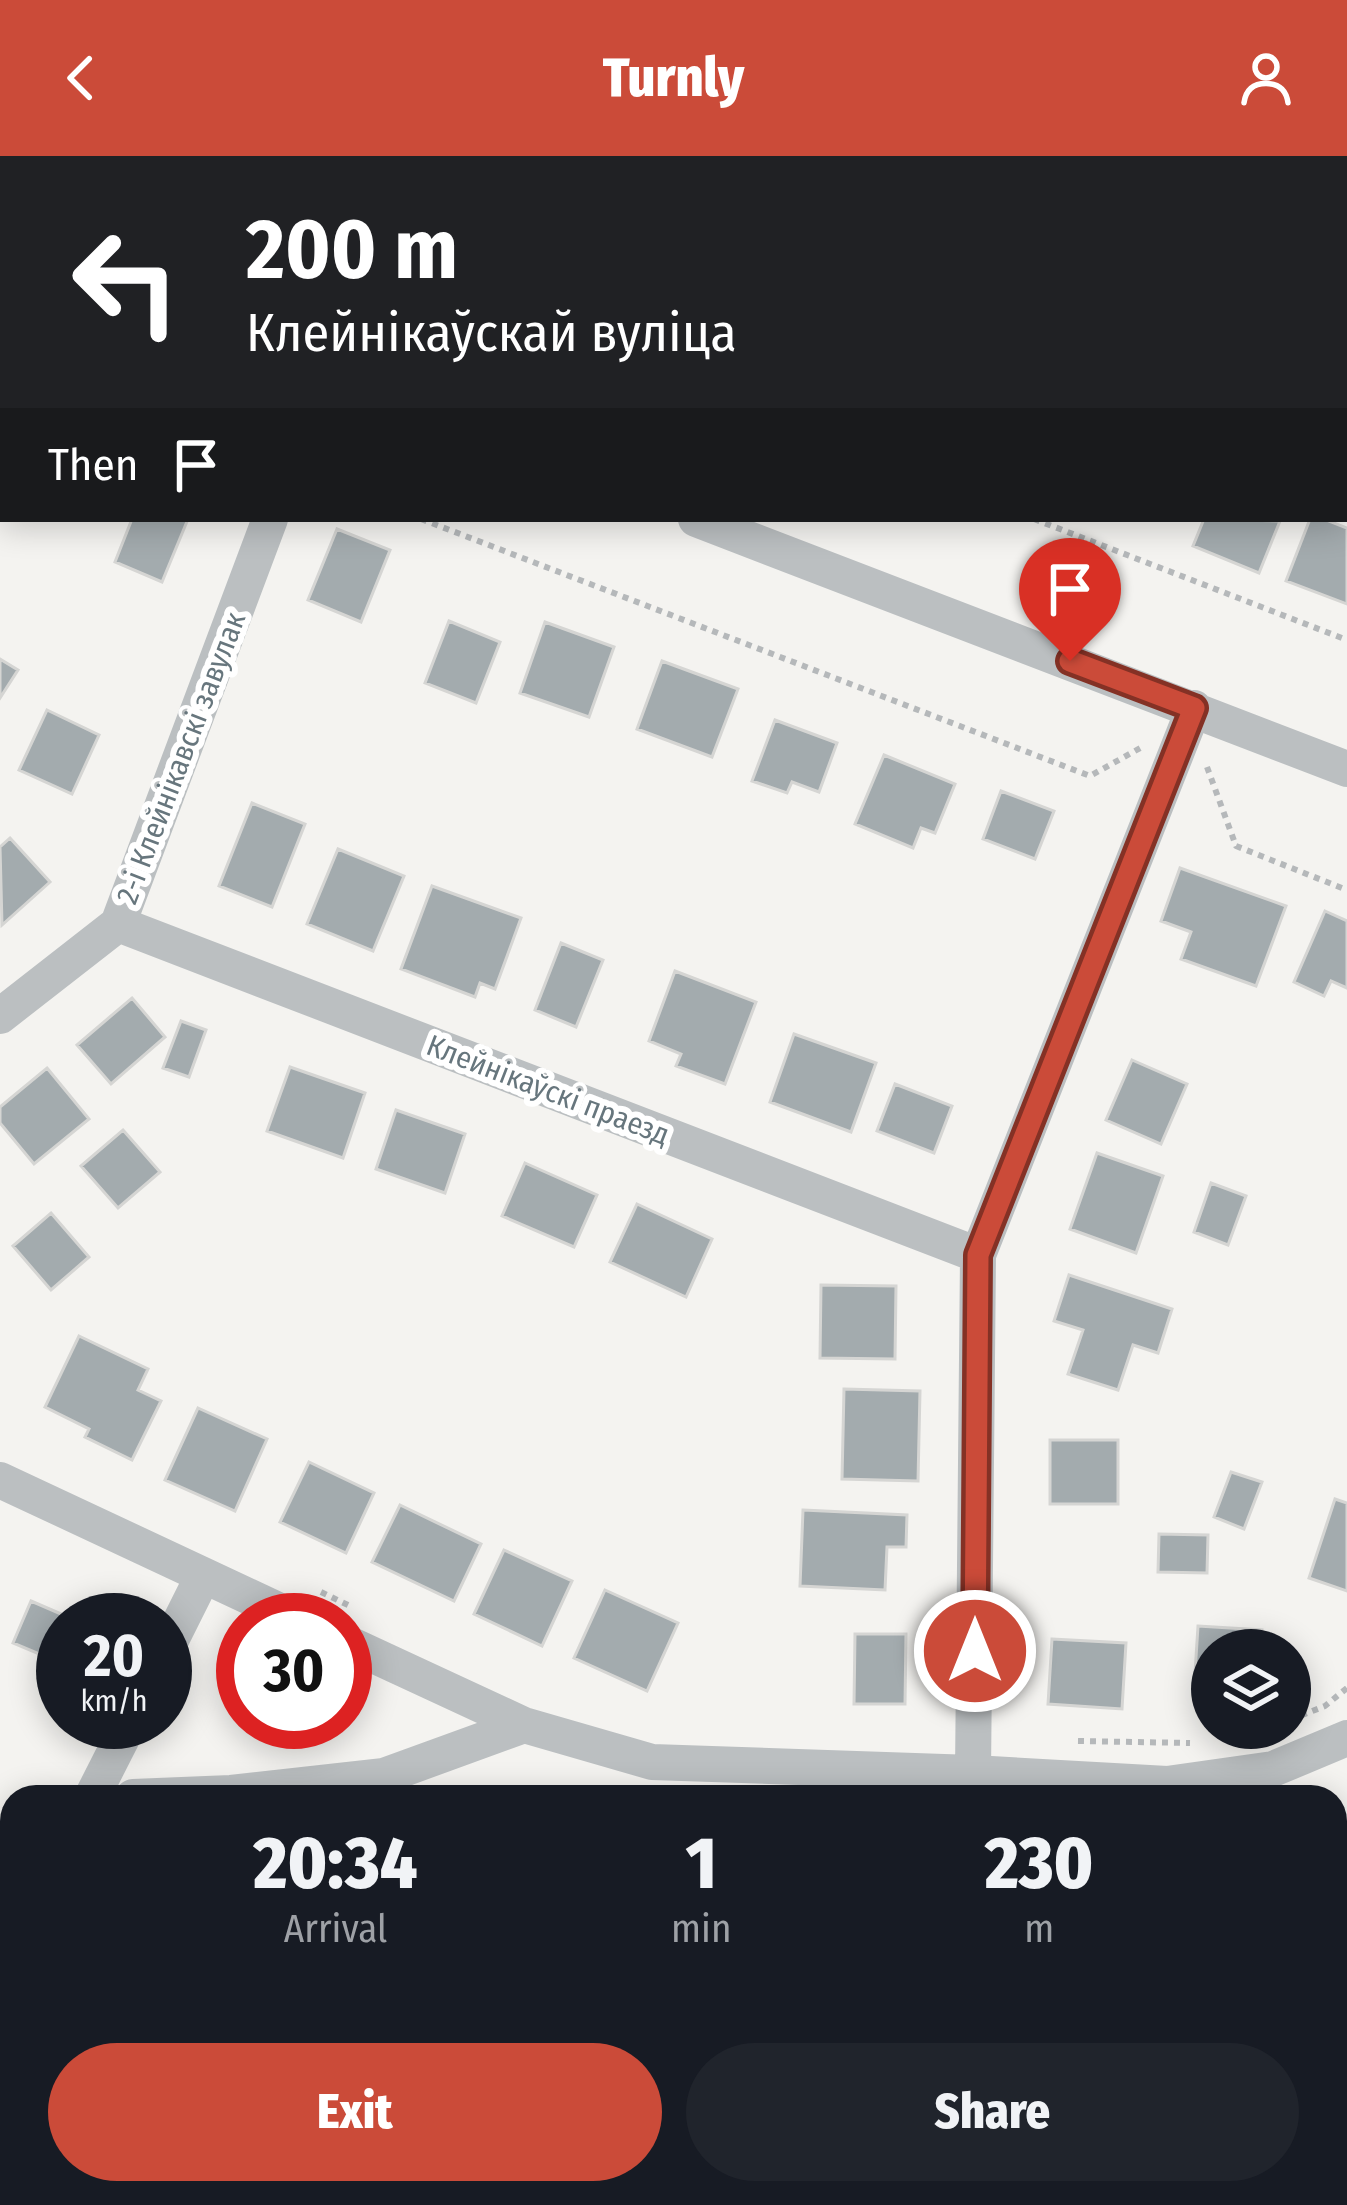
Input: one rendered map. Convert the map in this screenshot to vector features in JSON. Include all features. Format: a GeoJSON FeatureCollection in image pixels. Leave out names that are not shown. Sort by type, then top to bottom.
{"type":"FeatureCollection","features":[{"type":"Feature","properties":{"kind":"street","name":"2-і Клейнікавскі завулак"},"geometry":{"type":"LineString","coordinates":[[0,1016],[118,924],[269,522]]}},
{"type":"Feature","properties":{"kind":"street"},"geometry":{"type":"LineString","coordinates":[[704,522],[1347,770]]}},
{"type":"Feature","properties":{"kind":"street"},"geometry":{"type":"LineString","coordinates":[[973,1773],[978,1255],[1194,708]]}},
{"type":"Feature","properties":{"kind":"street","name":"Клейнікаўскі праезд"},"geometry":{"type":"LineString","coordinates":[[118,924],[978,1255]]}},
{"type":"Feature","properties":{"kind":"street"},"geometry":{"type":"LineString","coordinates":[[0,1480],[240,1593]]}},
{"type":"Feature","properties":{"kind":"street"},"geometry":{"type":"LineString","coordinates":[[192,1598],[203,1576]]}},
{"type":"Feature","properties":{"kind":"street"},"geometry":{"type":"LineString","coordinates":[[372,1637],[524,1724],[652,1762],[973,1773],[1072,1785]]}},
{"type":"Feature","properties":{"kind":"street"},"geometry":{"type":"LineString","coordinates":[[303,1785],[384,1776],[524,1724]]}},
{"type":"Feature","properties":{"kind":"street"},"geometry":{"type":"LineString","coordinates":[[1155,1785],[1273,1769],[1347,1738]]}},
{"type":"Feature","properties":{"kind":"street"},"geometry":{"type":"LineString","coordinates":[[98,1785],[116,1749]]}},
{"type":"Feature","properties":{"kind":"path"},"geometry":{"type":"LineString","coordinates":[[430,522],[1090,776],[1158,739],[1203,754],[1236,846],[1347,890]]}},
{"type":"Feature","properties":{"kind":"path"},"geometry":{"type":"LineString","coordinates":[[1042,522],[1347,640]]}},
{"type":"Feature","properties":{"kind":"path"},"geometry":{"type":"LineString","coordinates":[[302,1583],[314,1593]]}},
{"type":"Feature","properties":{"kind":"path"},"geometry":{"type":"LineString","coordinates":[[1311,1712],[1347,1688]]}},
{"type":"Feature","properties":{"kind":"path"},"geometry":{"type":"LineString","coordinates":[[1066,1741],[1191,1743]]}},
{"type":"Feature","properties":{"kind":"building"},"geometry":{"type":"Polygon","coordinates":[[[131,522],[187,522],[162,582],[115,562],[131,522]]]}},
{"type":"Feature","properties":{"kind":"building"},"geometry":{"type":"Polygon","coordinates":[[[1203,522],[1280,522],[1259,573],[1193,546],[1203,522]]]}},
{"type":"Feature","properties":{"kind":"building"},"geometry":{"type":"Polygon","coordinates":[[[1309,522],[1347,528],[1347,604],[1286,581],[1309,522]]]}},
{"type":"Feature","properties":{"kind":"building"},"geometry":{"type":"Polygon","coordinates":[[[337,529],[390,550],[361,622],[308,600],[337,529]]]}},
{"type":"Feature","properties":{"kind":"building"},"geometry":{"type":"Polygon","coordinates":[[[449,621],[500,642],[476,703],[425,683],[449,621]]]}},
{"type":"Feature","properties":{"kind":"building"},"geometry":{"type":"Polygon","coordinates":[[[545,622],[614,647],[589,717],[520,693],[545,622]]]}},
{"type":"Feature","properties":{"kind":"building"},"geometry":{"type":"Polygon","coordinates":[[[0,659],[18,670],[0,698],[0,659]]]}},
{"type":"Feature","properties":{"kind":"building"},"geometry":{"type":"Polygon","coordinates":[[[662,661],[738,689],[712,757],[637,729],[662,661]]]}},
{"type":"Feature","properties":{"kind":"building"},"geometry":{"type":"Polygon","coordinates":[[[47,710],[99,735],[72,794],[19,770],[47,710]]]}},
{"type":"Feature","properties":{"kind":"building"},"geometry":{"type":"Polygon","coordinates":[[[775,720],[837,743],[819,792],[792,782],[787,793],[752,781],[775,720]]]}},
{"type":"Feature","properties":{"kind":"building"},"geometry":{"type":"Polygon","coordinates":[[[884,755],[955,784],[935,833],[921,828],[913,848],[855,824],[884,755]]]}},
{"type":"Feature","properties":{"kind":"building"},"geometry":{"type":"Polygon","coordinates":[[[1001,791],[1054,811],[1035,859],[983,839],[1001,791]]]}},
{"type":"Feature","properties":{"kind":"building"},"geometry":{"type":"Polygon","coordinates":[[[252,803],[305,824],[272,907],[219,886],[252,803]]]}},
{"type":"Feature","properties":{"kind":"building"},"geometry":{"type":"Polygon","coordinates":[[[10,838],[50,882],[2,925],[0,847],[10,838]]]}},
{"type":"Feature","properties":{"kind":"building"},"geometry":{"type":"Polygon","coordinates":[[[338,849],[404,876],[373,951],[307,924],[338,849]]]}},
{"type":"Feature","properties":{"kind":"building"},"geometry":{"type":"Polygon","coordinates":[[[1180,868],[1286,906],[1256,986],[1181,959],[1191,932],[1161,921],[1180,868]]]}},
{"type":"Feature","properties":{"kind":"building"},"geometry":{"type":"Polygon","coordinates":[[[432,886],[521,918],[495,989],[480,983],[475,997],[401,969],[432,886]]]}},
{"type":"Feature","properties":{"kind":"building"},"geometry":{"type":"Polygon","coordinates":[[[1325,911],[1347,921],[1347,988],[1331,981],[1324,996],[1294,982],[1325,911]]]}},
{"type":"Feature","properties":{"kind":"building"},"geometry":{"type":"Polygon","coordinates":[[[561,943],[603,960],[576,1027],[535,1010],[561,943]]]}},
{"type":"Feature","properties":{"kind":"building"},"geometry":{"type":"Polygon","coordinates":[[[675,971],[756,1002],[725,1084],[676,1066],[681,1054],[649,1041],[675,971]]]}},
{"type":"Feature","properties":{"kind":"building"},"geometry":{"type":"Polygon","coordinates":[[[132,998],[165,1037],[111,1084],[77,1045],[132,998]]]}},
{"type":"Feature","properties":{"kind":"building"},"geometry":{"type":"Polygon","coordinates":[[[181,1021],[206,1030],[189,1077],[163,1068],[181,1021]]]}},
{"type":"Feature","properties":{"kind":"building"},"geometry":{"type":"Polygon","coordinates":[[[794,1034],[876,1063],[851,1132],[770,1102],[794,1034]]]}},
{"type":"Feature","properties":{"kind":"building"},"geometry":{"type":"Polygon","coordinates":[[[1132,1060],[1187,1084],[1161,1144],[1106,1120],[1132,1060]]]}},
{"type":"Feature","properties":{"kind":"building"},"geometry":{"type":"Polygon","coordinates":[[[290,1067],[365,1093],[343,1158],[267,1131],[290,1067]]]}},
{"type":"Feature","properties":{"kind":"building"},"geometry":{"type":"Polygon","coordinates":[[[47,1068],[89,1119],[34,1164],[0,1123],[0,1107],[47,1068]]]}},
{"type":"Feature","properties":{"kind":"building"},"geometry":{"type":"Polygon","coordinates":[[[895,1084],[952,1106],[934,1153],[877,1131],[895,1084]]]}},
{"type":"Feature","properties":{"kind":"building"},"geometry":{"type":"Polygon","coordinates":[[[396,1110],[465,1134],[445,1193],[376,1169],[396,1110]]]}},
{"type":"Feature","properties":{"kind":"building"},"geometry":{"type":"Polygon","coordinates":[[[123,1130],[160,1172],[118,1208],[81,1166],[123,1130]]]}},
{"type":"Feature","properties":{"kind":"building"},"geometry":{"type":"Polygon","coordinates":[[[1097,1153],[1163,1176],[1136,1253],[1070,1229],[1097,1153]]]}},
{"type":"Feature","properties":{"kind":"building"},"geometry":{"type":"Polygon","coordinates":[[[525,1163],[597,1195],[574,1247],[502,1216],[525,1163]]]}},
{"type":"Feature","properties":{"kind":"building"},"geometry":{"type":"Polygon","coordinates":[[[1211,1183],[1246,1196],[1228,1245],[1194,1232],[1211,1183]]]}},
{"type":"Feature","properties":{"kind":"building"},"geometry":{"type":"Polygon","coordinates":[[[637,1204],[712,1239],[686,1297],[610,1262],[637,1204]]]}},
{"type":"Feature","properties":{"kind":"building"},"geometry":{"type":"Polygon","coordinates":[[[51,1213],[89,1257],[51,1290],[13,1246],[51,1213]]]}},
{"type":"Feature","properties":{"kind":"building"},"geometry":{"type":"Polygon","coordinates":[[[1069,1275],[1172,1309],[1158,1353],[1133,1345],[1118,1390],[1068,1374],[1083,1330],[1054,1321],[1069,1275]]]}},
{"type":"Feature","properties":{"kind":"building"},"geometry":{"type":"Polygon","coordinates":[[[821,1285],[896,1286],[895,1359],[820,1358],[821,1285]]]}},
{"type":"Feature","properties":{"kind":"building"},"geometry":{"type":"Polygon","coordinates":[[[79,1336],[148,1369],[138,1390],[161,1401],[132,1460],[85,1437],[89,1429],[45,1407],[79,1336]]]}},
{"type":"Feature","properties":{"kind":"building"},"geometry":{"type":"Polygon","coordinates":[[[844,1389],[920,1391],[918,1481],[842,1479],[844,1389]]]}},
{"type":"Feature","properties":{"kind":"building"},"geometry":{"type":"Polygon","coordinates":[[[198,1408],[267,1439],[235,1511],[165,1480],[198,1408]]]}},
{"type":"Feature","properties":{"kind":"building"},"geometry":{"type":"Polygon","coordinates":[[[1050,1440],[1118,1440],[1118,1504],[1050,1504],[1050,1440]]]}},
{"type":"Feature","properties":{"kind":"building"},"geometry":{"type":"Polygon","coordinates":[[[309,1462],[374,1493],[346,1553],[280,1522],[309,1462]]]}},
{"type":"Feature","properties":{"kind":"building"},"geometry":{"type":"Polygon","coordinates":[[[1231,1472],[1262,1482],[1244,1529],[1214,1517],[1231,1472]]]}},
{"type":"Feature","properties":{"kind":"building"},"geometry":{"type":"Polygon","coordinates":[[[1335,1499],[1347,1503],[1347,1591],[1309,1578],[1335,1499]]]}},
{"type":"Feature","properties":{"kind":"building"},"geometry":{"type":"Polygon","coordinates":[[[400,1505],[481,1544],[454,1601],[372,1562],[400,1505]]]}},
{"type":"Feature","properties":{"kind":"building"},"geometry":{"type":"Polygon","coordinates":[[[803,1510],[907,1515],[906,1547],[887,1547],[885,1590],[800,1586],[803,1510]]]}},
{"type":"Feature","properties":{"kind":"building"},"geometry":{"type":"Polygon","coordinates":[[[1159,1534],[1208,1535],[1207,1573],[1158,1572],[1159,1534]]]}},
{"type":"Feature","properties":{"kind":"building"},"geometry":{"type":"Polygon","coordinates":[[[504,1550],[572,1581],[542,1646],[474,1614],[504,1550]]]}},
{"type":"Feature","properties":{"kind":"building"},"geometry":{"type":"Polygon","coordinates":[[[605,1590],[678,1623],[647,1691],[574,1658],[605,1590]]]}},
{"type":"Feature","properties":{"kind":"building"},"geometry":{"type":"Polygon","coordinates":[[[31,1601],[36,1603],[36,1653],[13,1643],[31,1601]]]}},
{"type":"Feature","properties":{"kind":"building"},"geometry":{"type":"Polygon","coordinates":[[[855,1634],[906,1634],[905,1704],[854,1704],[855,1634]]]}},
{"type":"Feature","properties":{"kind":"building"},"geometry":{"type":"Polygon","coordinates":[[[1052,1639],[1126,1643],[1122,1709],[1048,1704],[1052,1639]]]}},
{"type":"Feature","properties":{"kind":"route"},"geometry":{"type":"LineString","coordinates":[[975,1651],[978,1255],[1194,708],[1070,661]]}}]}
